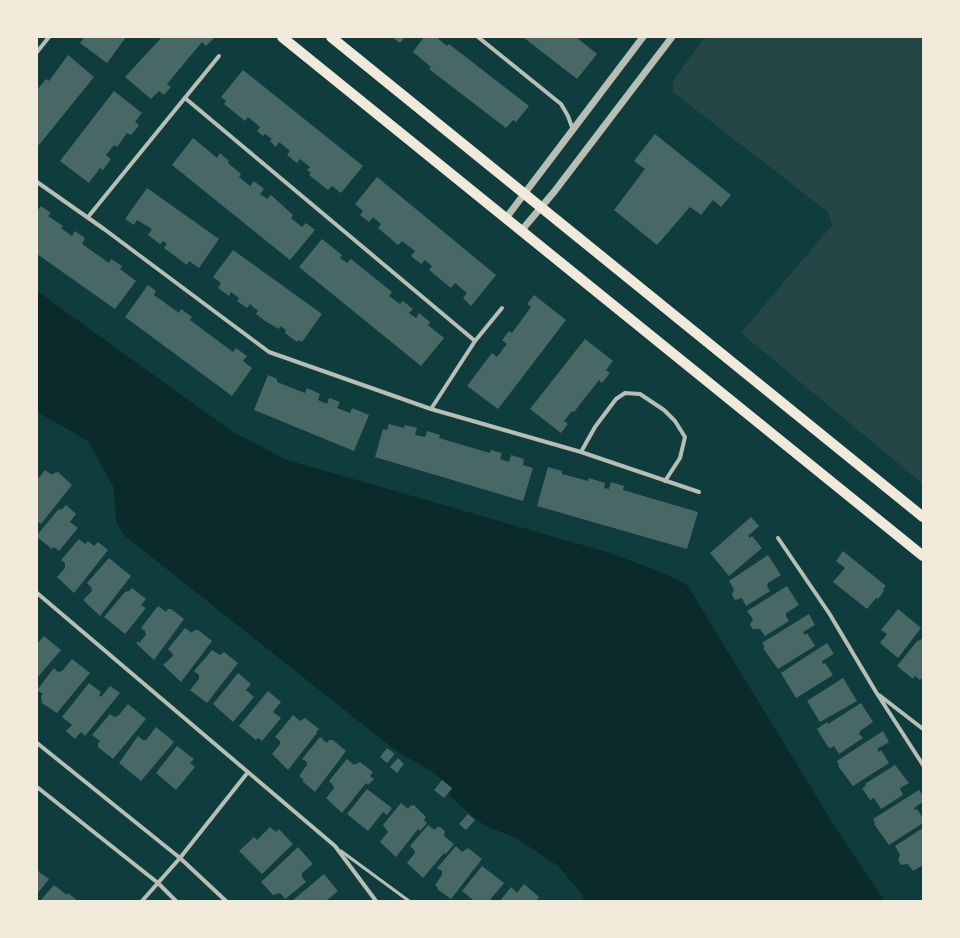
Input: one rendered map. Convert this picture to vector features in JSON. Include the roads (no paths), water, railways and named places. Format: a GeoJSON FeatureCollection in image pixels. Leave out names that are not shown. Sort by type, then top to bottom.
{"type":"FeatureCollection","features":[{"type":"Feature","properties":{"kind":"main road"},"geometry":{"type":"LineString","coordinates":[[282,37],[923,556]]}},
{"type":"Feature","properties":{"kind":"main road"},"geometry":{"type":"LineString","coordinates":[[330,37],[923,517]]}},
{"type":"Feature","properties":{"kind":"street"},"geometry":{"type":"LineString","coordinates":[[37,52],[49,37]]}},
{"type":"Feature","properties":{"kind":"street"},"geometry":{"type":"LineString","coordinates":[[478,37],[558,102],[565,109],[574,131]]}},
{"type":"Feature","properties":{"kind":"street"},"geometry":{"type":"LineString","coordinates":[[506,218],[574,131],[643,37]]}},
{"type":"Feature","properties":{"kind":"street"},"geometry":{"type":"LineString","coordinates":[[521,231],[672,37]]}},
{"type":"Feature","properties":{"kind":"street"},"geometry":{"type":"LineString","coordinates":[[88,217],[218,56]]}},
{"type":"Feature","properties":{"kind":"street"},"geometry":{"type":"LineString","coordinates":[[184,98],[475,341]]}},
{"type":"Feature","properties":{"kind":"street"},"geometry":{"type":"LineString","coordinates":[[37,182],[88,217],[269,352],[431,409],[581,452],[699,492]]}},
{"type":"Feature","properties":{"kind":"street"},"geometry":{"type":"LineString","coordinates":[[431,409],[475,341],[502,308]]}},
{"type":"Feature","properties":{"kind":"street"},"geometry":{"type":"LineString","coordinates":[[581,452],[595,427],[616,399],[625,393],[640,394],[650,399],[664,410],[678,425],[685,437],[680,458],[665,481]]}},
{"type":"Feature","properties":{"kind":"street"},"geometry":{"type":"LineString","coordinates":[[778,538],[829,614],[876,692],[923,765]]}},
{"type":"Feature","properties":{"kind":"street"},"geometry":{"type":"LineString","coordinates":[[37,593],[339,850],[376,901]]}},
{"type":"Feature","properties":{"kind":"street"},"geometry":{"type":"LineString","coordinates":[[876,692],[923,729]]}},
{"type":"Feature","properties":{"kind":"street"},"geometry":{"type":"LineString","coordinates":[[37,743],[180,858],[226,901]]}},
{"type":"Feature","properties":{"kind":"street"},"geometry":{"type":"LineString","coordinates":[[142,901],[180,858],[248,772]]}},
{"type":"Feature","properties":{"kind":"street"},"geometry":{"type":"LineString","coordinates":[[37,787],[158,884],[176,901]]}},
{"type":"Feature","properties":{"kind":"lane"},"geometry":{"type":"LineString","coordinates":[[339,850],[409,901]]}}]}
